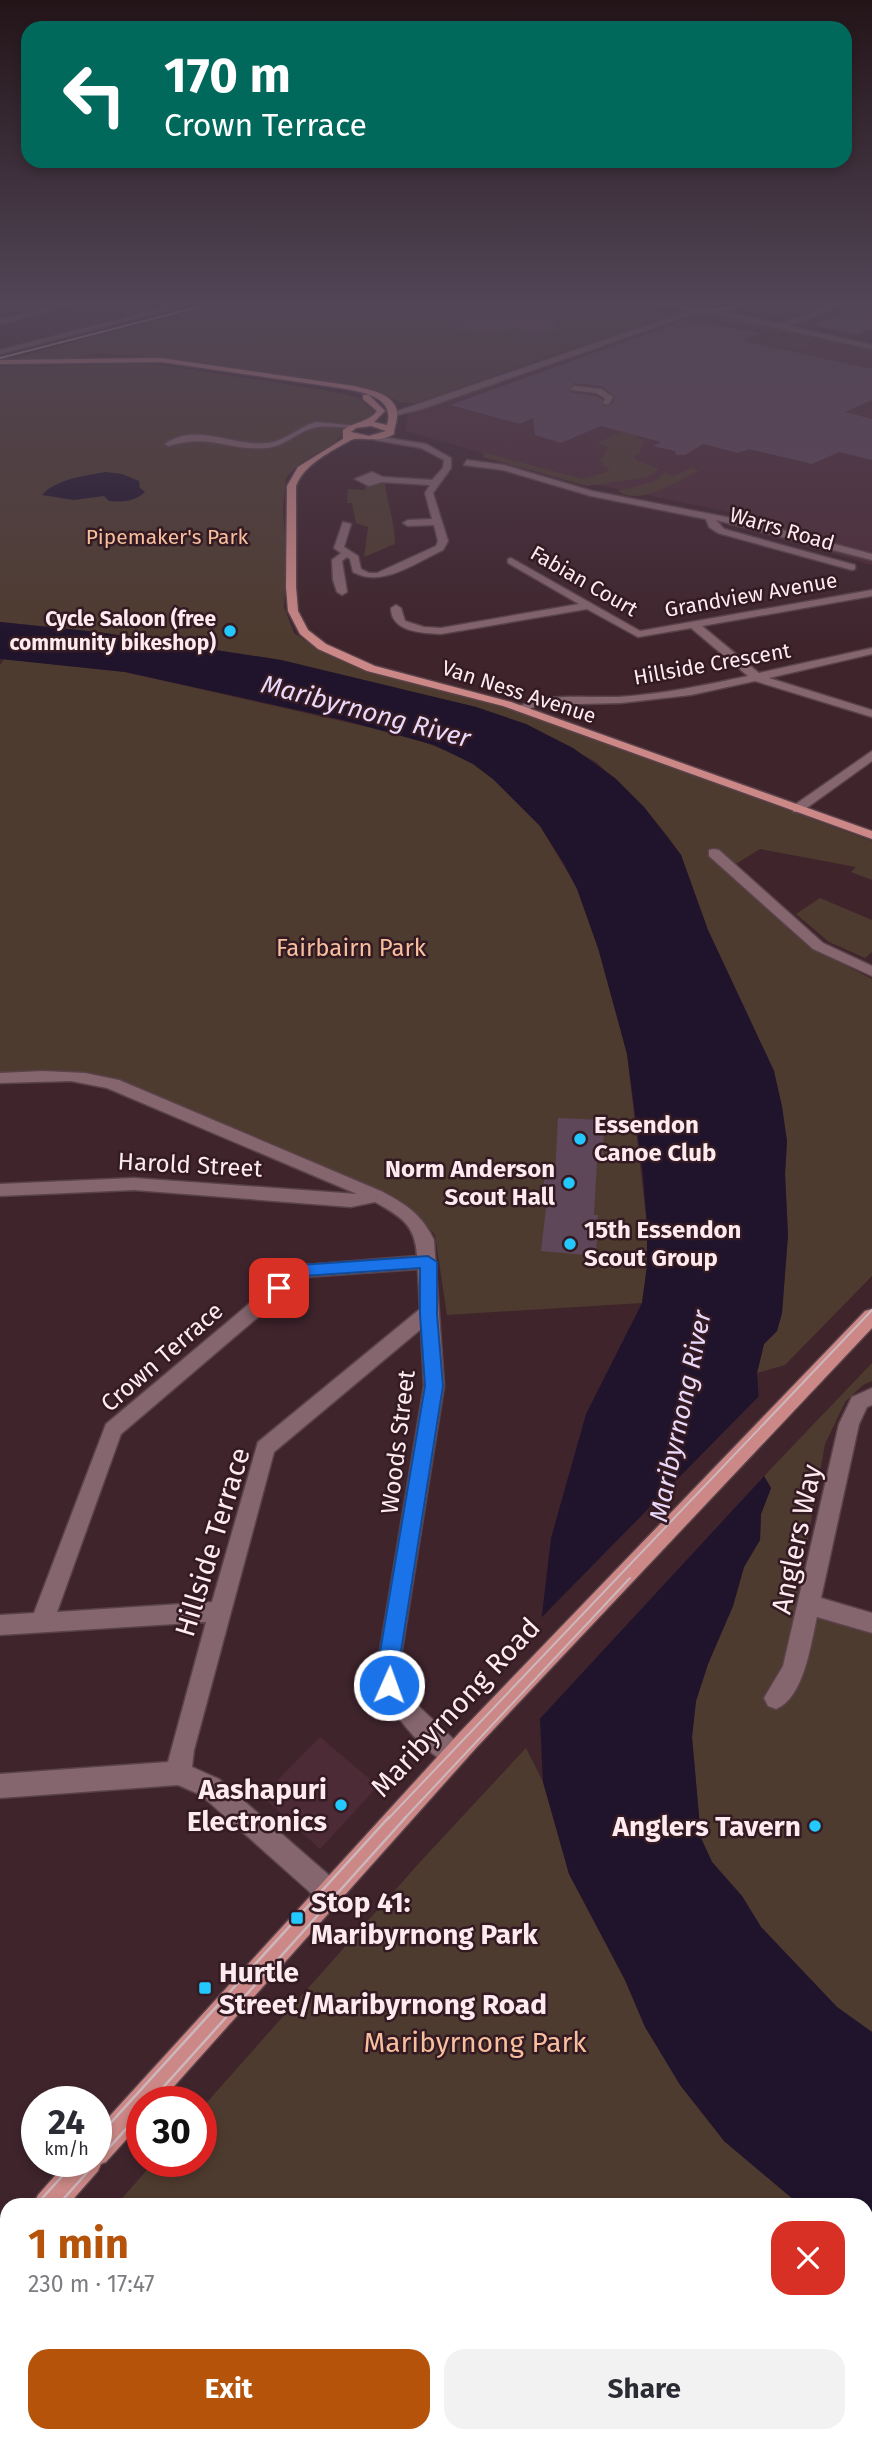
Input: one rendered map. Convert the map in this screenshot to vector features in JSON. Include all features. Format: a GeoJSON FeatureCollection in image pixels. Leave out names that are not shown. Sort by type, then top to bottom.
{"type":"FeatureCollection","features":[{"type":"Feature","properties":{"kind":"main road"},"geometry":{"type":"LineString","coordinates":[[347,433],[356,425],[377,417]]}},
{"type":"Feature","properties":{"kind":"main road"},"geometry":{"type":"LineString","coordinates":[[292,482],[319,458],[390,433],[393,417]]}},
{"type":"Feature","properties":{"kind":"main road"},"geometry":{"type":"LineString","coordinates":[[356,425],[377,424],[391,429]]}},
{"type":"Feature","properties":{"kind":"main road"},"geometry":{"type":"LineString","coordinates":[[347,433],[358,438],[376,438]]}},
{"type":"Feature","properties":{"kind":"main road"},"geometry":{"type":"LineString","coordinates":[[292,482],[303,465],[346,442],[349,438],[347,433]]}},
{"type":"Feature","properties":{"kind":"main road","name":"Van Ness Avenue"},"geometry":{"type":"LineString","coordinates":[[292,482],[289,494],[293,541],[292,606],[302,630],[332,651],[366,666],[525,711],[872,835]]}},
{"type":"Feature","properties":{"kind":"main road","name":"Maribyrnong Road"},"geometry":{"type":"LineString","coordinates":[[112,2134],[454,1755],[872,1316]]}},
{"type":"Feature","properties":{"kind":"main road"},"geometry":{"type":"LineString","coordinates":[[54,2198],[73,2177]]}},
{"type":"Feature","properties":{"kind":"street"},"geometry":{"type":"LineString","coordinates":[[169,444],[206,436],[241,445],[266,446],[284,442],[300,431],[317,425],[356,425]]}},
{"type":"Feature","properties":{"kind":"street"},"geometry":{"type":"LineString","coordinates":[[300,431],[326,427],[347,433]]}},
{"type":"Feature","properties":{"kind":"street"},"geometry":{"type":"LineString","coordinates":[[391,429],[457,452],[447,459]]}},
{"type":"Feature","properties":{"kind":"street"},"geometry":{"type":"LineString","coordinates":[[376,438],[423,446],[447,459]]}},
{"type":"Feature","properties":{"kind":"street","name":"Warrs Road"},"geometry":{"type":"LineString","coordinates":[[465,463],[476,455],[596,490],[711,515]]}},
{"type":"Feature","properties":{"kind":"street"},"geometry":{"type":"LineString","coordinates":[[346,524],[339,544],[344,553],[356,559],[356,570],[372,576],[382,575],[443,546],[429,493],[447,468],[447,459]]}},
{"type":"Feature","properties":{"kind":"street","name":"Warrs Road"},"geometry":{"type":"LineString","coordinates":[[447,459],[498,467],[592,493],[711,515]]}},
{"type":"Feature","properties":{"kind":"street"},"geometry":{"type":"LineString","coordinates":[[381,479],[434,483],[465,463]]}},
{"type":"Feature","properties":{"kind":"street"},"geometry":{"type":"LineString","coordinates":[[711,515],[872,555]]}},
{"type":"Feature","properties":{"kind":"street","name":"Warrs Road"},"geometry":{"type":"LineString","coordinates":[[711,515],[712,525],[721,531],[852,567]]}},
{"type":"Feature","properties":{"kind":"street"},"geometry":{"type":"LineString","coordinates":[[408,523],[436,522]]}},
{"type":"Feature","properties":{"kind":"street"},"geometry":{"type":"LineString","coordinates":[[342,592],[337,579],[338,558],[344,553]]}},
{"type":"Feature","properties":{"kind":"street","name":"Fabian Court"},"geometry":{"type":"LineString","coordinates":[[511,561],[638,634]]}},
{"type":"Feature","properties":{"kind":"street","name":"Grandview Avenue"},"geometry":{"type":"LineString","coordinates":[[638,634],[872,593]]}},
{"type":"Feature","properties":{"kind":"street"},"geometry":{"type":"LineString","coordinates":[[396,608],[396,616],[401,623],[432,631],[586,606]]}},
{"type":"Feature","properties":{"kind":"street"},"geometry":{"type":"LineString","coordinates":[[694,625],[765,676],[872,714]]}},
{"type":"Feature","properties":{"kind":"street","name":"Hillside Crescent"},"geometry":{"type":"LineString","coordinates":[[525,711],[556,702],[621,700],[681,694],[871,652]]}},
{"type":"Feature","properties":{"kind":"street"},"geometry":{"type":"LineString","coordinates":[[797,809],[872,755]]}},
{"type":"Feature","properties":{"kind":"street"},"geometry":{"type":"LineString","coordinates":[[714,853],[818,946],[872,972]]}},
{"type":"Feature","properties":{"kind":"street","name":"Woods Street"},"geometry":{"type":"LineString","coordinates":[[0,1078],[52,1075],[92,1077],[377,1196],[404,1211],[418,1224],[425,1240],[428,1262],[428,1314],[434,1386],[387,1675],[394,1694],[408,1712],[454,1755]]}},
{"type":"Feature","properties":{"kind":"street","name":"Harold Street"},"geometry":{"type":"LineString","coordinates":[[0,1190],[134,1184],[351,1202],[377,1196]]}},
{"type":"Feature","properties":{"kind":"street","name":"Crown Terrace"},"geometry":{"type":"LineString","coordinates":[[43,1622],[113,1430],[300,1271],[428,1262]]}},
{"type":"Feature","properties":{"kind":"street","name":"Hillside Terrace"},"geometry":{"type":"LineString","coordinates":[[180,1773],[182,1750],[265,1448],[428,1314]]}},
{"type":"Feature","properties":{"kind":"street","name":"Anglers Way"},"geometry":{"type":"LineString","coordinates":[[776,1698],[794,1669],[849,1424],[859,1402],[872,1396]]}},
{"type":"Feature","properties":{"kind":"street"},"geometry":{"type":"LineString","coordinates":[[810,1605],[872,1623]]}},
{"type":"Feature","properties":{"kind":"street"},"geometry":{"type":"LineString","coordinates":[[0,1625],[220,1611]]}},
{"type":"Feature","properties":{"kind":"street"},"geometry":{"type":"LineString","coordinates":[[0,1786],[180,1773],[210,1787],[330,1893]]}},
{"type":"Feature","properties":{"kind":"shaded area"},"geometry":{"type":"Polygon","coordinates":[[[407,417],[872,417],[872,565],[738,527],[754,517],[588,483],[405,431],[407,417]]]}},
{"type":"Feature","properties":{"kind":"shaded area"},"geometry":{"type":"Polygon","coordinates":[[[320,1737],[378,1786],[320,1849],[262,1796],[320,1737]]]}},
{"type":"Feature","properties":{"kind":"green space","name":"Pipemaker's Park"},"geometry":{"type":"Polygon","coordinates":[[[0,417],[369,417],[342,428],[341,436],[334,443],[300,463],[286,478],[283,509],[287,560],[284,607],[294,633],[321,651],[357,667],[505,707],[872,841],[872,880],[851,872],[856,867],[760,849],[726,870],[818,951],[872,979],[872,1276],[785,1365],[757,1373],[764,1344],[777,1331],[782,1313],[788,1235],[785,1174],[787,1141],[774,1071],[708,930],[681,855],[644,807],[596,762],[526,724],[476,707],[281,660],[98,632],[0,622],[0,417]]]}},
{"type":"Feature","properties":{"kind":"green space"},"geometry":{"type":"Polygon","coordinates":[[[645,423],[658,427],[634,437],[644,440],[640,452],[634,457],[659,469],[648,477],[587,486],[483,457],[484,453],[489,454],[583,479],[610,471],[600,461],[608,448],[598,442],[645,423]]]}},
{"type":"Feature","properties":{"kind":"green space"},"geometry":{"type":"Polygon","coordinates":[[[691,468],[699,471],[648,494],[627,495],[618,491],[653,482],[665,473],[674,476],[691,468]]]}},
{"type":"Feature","properties":{"kind":"green space"},"geometry":{"type":"Polygon","coordinates":[[[385,482],[395,544],[364,557],[368,527],[356,523],[352,503],[347,503],[348,489],[364,490],[367,484],[385,482]]]}},
{"type":"Feature","properties":{"kind":"green space","name":"Fairbairn Park"},"geometry":{"type":"Polygon","coordinates":[[[4,659],[125,672],[407,736],[455,754],[473,764],[493,779],[540,826],[577,888],[607,974],[627,1054],[647,1225],[647,1266],[642,1303],[447,1315],[435,1235],[424,1222],[401,1205],[105,1082],[76,1077],[0,1081],[0,665],[4,659]]]}},
{"type":"Feature","properties":{"kind":"green space"},"geometry":{"type":"Polygon","coordinates":[[[820,898],[872,920],[872,952],[865,958],[829,942],[796,914],[820,898]]]}},
{"type":"Feature","properties":{"kind":"green space"},"geometry":{"type":"Polygon","coordinates":[[[872,1363],[872,1381],[863,1385],[845,1402],[825,1444],[795,1609],[872,1631],[872,2032],[837,2007],[761,1927],[742,1896],[712,1862],[701,1838],[692,1737],[696,1701],[708,1664],[733,1606],[744,1567],[760,1540],[761,1514],[771,1488],[764,1476],[872,1363]]]}},
{"type":"Feature","properties":{"kind":"green space","name":"Maribyrnong Park"},"geometry":{"type":"Polygon","coordinates":[[[526,1748],[543,1782],[569,1874],[625,1980],[645,2027],[724,2141],[792,2198],[122,2198],[141,2177],[217,2177],[217,2091],[420,1862],[526,1748]]]}},
{"type":"Feature","properties":{"kind":"water"},"geometry":{"type":"Polygon","coordinates":[[[105,472],[122,474],[139,481],[140,488],[145,492],[132,500],[119,501],[109,501],[104,496],[74,500],[42,495],[63,482],[105,472]]]}},
{"type":"Feature","properties":{"kind":"water","name":"Maribyrnong River"},"geometry":{"type":"Polygon","coordinates":[[[0,622],[98,632],[281,660],[476,707],[526,724],[573,748],[615,778],[644,807],[681,855],[708,930],[774,1071],[787,1141],[785,1174],[788,1235],[782,1313],[777,1331],[764,1344],[757,1373],[764,1476],[771,1488],[761,1514],[760,1540],[744,1567],[733,1606],[708,1664],[696,1701],[692,1737],[701,1838],[712,1862],[742,1896],[761,1927],[837,2007],[872,2032],[872,2198],[792,2198],[724,2141],[680,2085],[645,2027],[625,1980],[569,1874],[543,1782],[537,1657],[551,1538],[586,1414],[642,1303],[647,1266],[643,1176],[627,1054],[598,948],[577,889],[564,864],[540,826],[493,779],[473,764],[434,745],[343,720],[125,672],[0,659],[0,622]]]}},
{"type":"Feature","properties":{"kind":"pier"},"geometry":{"type":"Polygon","coordinates":[[[762,1393],[768,1472],[535,1724],[533,1657],[539,1620],[762,1393]]]}},
{"type":"Feature","properties":{"kind":"building"},"geometry":{"type":"Polygon","coordinates":[[[494,417],[864,417],[872,419],[872,460],[839,452],[812,464],[749,449],[738,453],[703,444],[685,455],[676,455],[675,451],[653,446],[661,442],[601,426],[561,443],[535,435],[533,418],[520,424],[494,417]]]}},
{"type":"Feature","properties":{"kind":"building"},"geometry":{"type":"Polygon","coordinates":[[[558,1118],[604,1120],[603,1160],[597,1160],[594,1215],[598,1215],[596,1256],[541,1251],[548,1191],[544,1190],[544,1173],[555,1174],[558,1118]]]}},
{"type":"Feature","properties":{"kind":"tram line"},"geometry":{"type":"LineString","coordinates":[[388,1819],[872,1310]]}},
{"type":"Feature","properties":{"kind":"tram line"},"geometry":{"type":"LineString","coordinates":[[404,1819],[630,1578]]}},
{"type":"Feature","properties":{"kind":"tram line"},"geometry":{"type":"LineString","coordinates":[[112,2121],[389,1817]]}},
{"type":"Feature","properties":{"kind":"tram line"},"geometry":{"type":"LineString","coordinates":[[164,2086],[406,1817]]}},
{"type":"Feature","properties":{"kind":"tram line"},"geometry":{"type":"LineString","coordinates":[[64,2198],[126,2129]]}},
{"type":"Feature","properties":{"kind":"tram line"},"geometry":{"type":"LineString","coordinates":[[42,2198],[61,2177]]}},
{"type":"Feature","properties":{"kind":"place","name":"Cycle Saloon (free community bikeshop)"},"geometry":{"type":"Point","coordinates":[230,631]}},
{"type":"Feature","properties":{"kind":"place","name":"Essendon Canoe Club"},"geometry":{"type":"Point","coordinates":[580,1139]}},
{"type":"Feature","properties":{"kind":"place","name":"Norm Anderson Scout Hall"},"geometry":{"type":"Point","coordinates":[569,1183]}},
{"type":"Feature","properties":{"kind":"place","name":"15th Essendon Scout Group"},"geometry":{"type":"Point","coordinates":[570,1244]}},
{"type":"Feature","properties":{"kind":"place","name":"Aashapuri Electronics"},"geometry":{"type":"Point","coordinates":[341,1805]}},
{"type":"Feature","properties":{"kind":"place","name":"Anglers Tavern"},"geometry":{"type":"Point","coordinates":[815,1826]}},
{"type":"Feature","properties":{"kind":"place","name":"Stop 41: Maribyrnong Park"},"geometry":{"type":"Point","coordinates":[297,1918]}},
{"type":"Feature","properties":{"kind":"place","name":"Hurtle Street/Maribyrnong Road"},"geometry":{"type":"Point","coordinates":[205,1988]}},
{"type":"Feature","properties":{"kind":"route"},"geometry":{"type":"LineString","coordinates":[[279,1288],[300,1271],[428,1262],[428,1314],[434,1386],[416,1509],[388,1664],[389,1685]]}}]}
